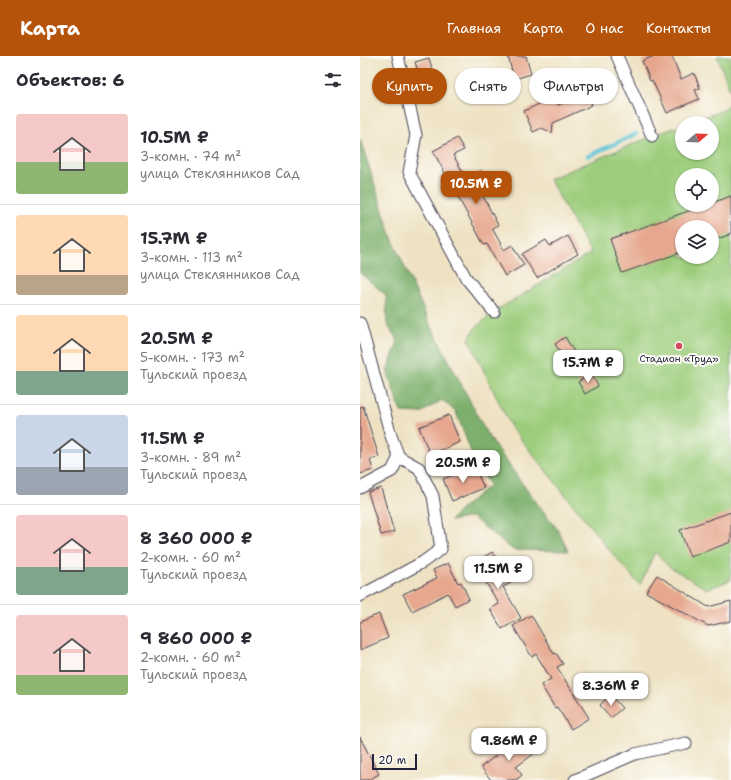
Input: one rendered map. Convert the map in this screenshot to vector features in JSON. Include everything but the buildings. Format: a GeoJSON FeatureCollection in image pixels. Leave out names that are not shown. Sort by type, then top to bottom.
{"type":"FeatureCollection","features":[{"type":"Feature","properties":{"kind":"street"},"geometry":{"type":"LineString","coordinates":[[398,56],[416,135],[409,172],[466,278],[494,312]]}},
{"type":"Feature","properties":{"kind":"street"},"geometry":{"type":"LineString","coordinates":[[617,56],[652,136]]}},
{"type":"Feature","properties":{"kind":"street"},"geometry":{"type":"LineString","coordinates":[[360,324],[391,436],[399,457],[419,468],[433,496],[441,549],[423,562],[360,596]]}},
{"type":"Feature","properties":{"kind":"street"},"geometry":{"type":"LineString","coordinates":[[360,488],[392,471],[399,457]]}},
{"type":"Feature","properties":{"kind":"street"},"geometry":{"type":"LineString","coordinates":[[576,780],[636,754],[686,743]]}},
{"type":"Feature","properties":{"kind":"green space"},"geometry":{"type":"Polygon","coordinates":[[[717,56],[731,56],[731,92],[717,56]]]}},
{"type":"Feature","properties":{"kind":"green space"},"geometry":{"type":"Polygon","coordinates":[[[731,101],[731,580],[707,589],[668,566],[655,552],[640,585],[610,551],[511,427],[469,340],[474,329],[494,312],[591,253],[549,179],[675,128],[675,160],[719,160],[719,116],[707,116],[724,110],[731,101]]]}},
{"type":"Feature","properties":{"kind":"green space"},"geometry":{"type":"Polygon","coordinates":[[[360,139],[392,238],[429,322],[487,434],[526,489],[558,530],[568,551],[513,550],[472,517],[450,521],[461,509],[490,485],[473,457],[456,412],[442,400],[421,413],[401,412],[387,371],[398,341],[387,324],[386,295],[360,273],[360,139]]]}},
{"type":"Feature","properties":{"kind":"waterway"},"geometry":{"type":"LineString","coordinates":[[588,156],[636,134]]}},
{"type":"Feature","properties":{"kind":"place","name":"Стадион «Труд»"},"geometry":{"type":"Point","coordinates":[679,346]}}]}
